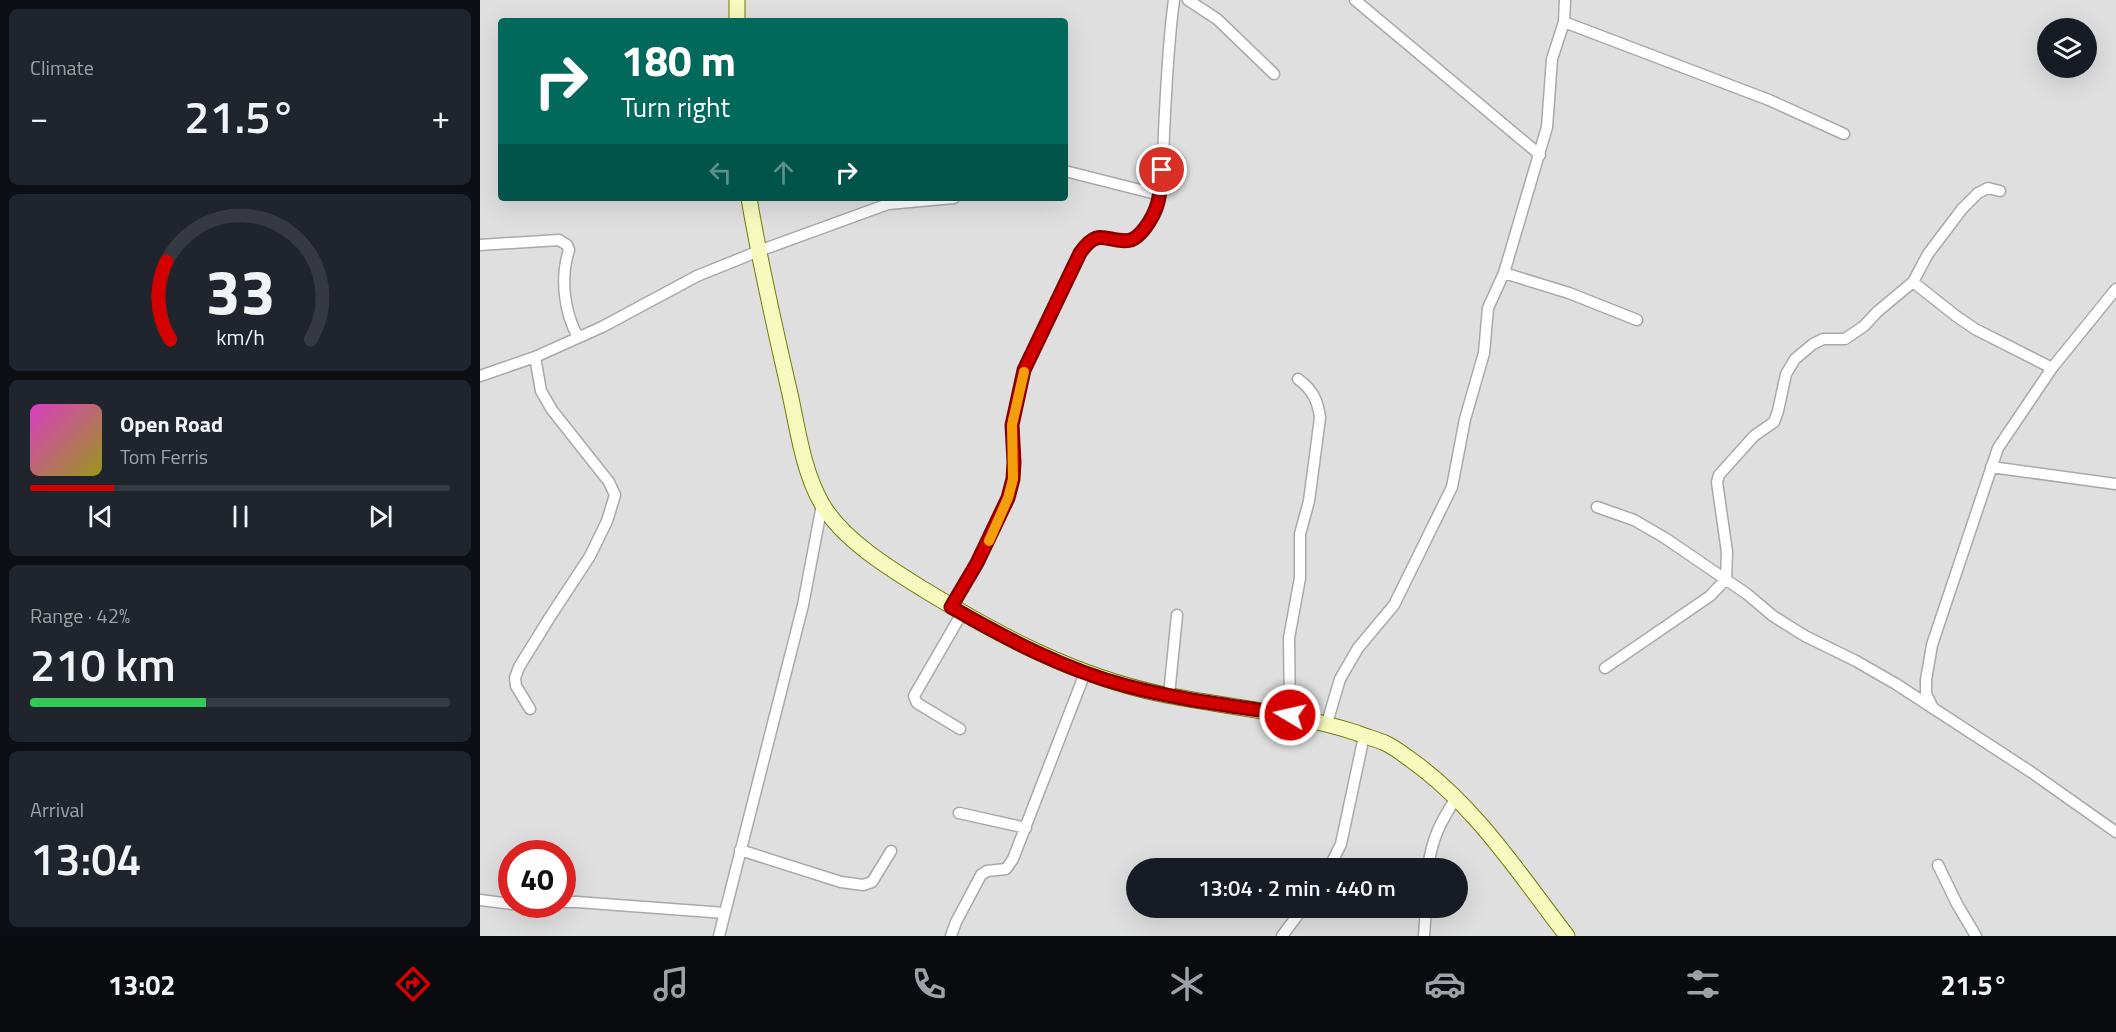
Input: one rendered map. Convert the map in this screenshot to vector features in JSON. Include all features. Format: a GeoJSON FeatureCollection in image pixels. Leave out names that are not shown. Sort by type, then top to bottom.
{"type":"FeatureCollection","features":[{"type":"Feature","properties":{"kind":"street"},"geometry":{"type":"LineString","coordinates":[[736,0],[737,18]]}},
{"type":"Feature","properties":{"kind":"street"},"geometry":{"type":"LineString","coordinates":[[960,729],[917,703],[914,696],[957,610],[1008,498],[1013,479],[1014,462],[1012,425],[1024,370],[1080,253],[1088,242],[1095,238],[1131,240],[1142,233],[1156,212],[1160,195],[1168,42],[1173,0]]}},
{"type":"Feature","properties":{"kind":"street"},"geometry":{"type":"LineString","coordinates":[[1188,0],[1216,19],[1274,74]]}},
{"type":"Feature","properties":{"kind":"street"},"geometry":{"type":"LineString","coordinates":[[1355,0],[1540,155]]}},
{"type":"Feature","properties":{"kind":"street"},"geometry":{"type":"LineString","coordinates":[[1327,723],[1335,692],[1345,669],[1358,648],[1394,605],[1448,497],[1454,479],[1465,419],[1484,353],[1488,308],[1504,273],[1548,127],[1552,58],[1564,22],[1565,0]]}},
{"type":"Feature","properties":{"kind":"street"},"geometry":{"type":"LineString","coordinates":[[1564,22],[1769,100],[1844,134]]}},
{"type":"Feature","properties":{"kind":"street"},"geometry":{"type":"LineString","coordinates":[[1068,172],[1160,195]]}},
{"type":"Feature","properties":{"kind":"street"},"geometry":{"type":"LineString","coordinates":[[1605,668],[1710,596],[1726,579],[1726,552],[1717,482],[1719,475],[1754,436],[1774,422],[1786,374],[1795,359],[1812,344],[1823,339],[1845,339],[1853,335],[1913,282],[1928,254],[1962,209],[1978,193],[1988,188],[2000,191]]}},
{"type":"Feature","properties":{"kind":"street"},"geometry":{"type":"LineString","coordinates":[[750,201],[778,343],[805,460],[811,481],[822,505],[834,521],[877,558],[957,610],[1040,654],[1084,673],[1126,686],[1169,695],[1327,723],[1386,743],[1429,773],[1456,798],[1484,829],[1567,936]]}},
{"type":"Feature","properties":{"kind":"street"},"geometry":{"type":"LineString","coordinates":[[480,376],[535,357],[602,327],[696,276],[759,251],[888,204],[921,201]]}},
{"type":"Feature","properties":{"kind":"street"},"geometry":{"type":"LineString","coordinates":[[480,245],[563,241],[568,250],[564,273],[566,303],[572,326],[578,337]]}},
{"type":"Feature","properties":{"kind":"street"},"geometry":{"type":"LineString","coordinates":[[1504,273],[1569,293],[1637,320]]}},
{"type":"Feature","properties":{"kind":"street"},"geometry":{"type":"LineString","coordinates":[[1913,282],[1975,328],[2052,368]]}},
{"type":"Feature","properties":{"kind":"street"},"geometry":{"type":"LineString","coordinates":[[1933,709],[1926,694],[1932,645],[1998,448],[2052,368],[2116,289]]}},
{"type":"Feature","properties":{"kind":"street"},"geometry":{"type":"LineString","coordinates":[[530,709],[516,686],[514,678],[590,556],[607,521],[615,495],[609,482],[547,401],[538,381],[535,357]]}},
{"type":"Feature","properties":{"kind":"street"},"geometry":{"type":"LineString","coordinates":[[1290,715],[1290,638],[1300,578],[1300,534],[1309,501],[1320,418],[1319,405],[1314,395],[1298,380]]}},
{"type":"Feature","properties":{"kind":"street"},"geometry":{"type":"LineString","coordinates":[[1991,467],[2116,484]]}},
{"type":"Feature","properties":{"kind":"street"},"geometry":{"type":"LineString","coordinates":[[719,936],[802,604],[822,505]]}},
{"type":"Feature","properties":{"kind":"street"},"geometry":{"type":"LineString","coordinates":[[1597,507],[1634,520],[1665,538],[1726,579],[1773,616],[1805,636],[1876,673],[2031,772],[2116,832]]}},
{"type":"Feature","properties":{"kind":"street"},"geometry":{"type":"LineString","coordinates":[[1169,695],[1177,615]]}},
{"type":"Feature","properties":{"kind":"street"},"geometry":{"type":"LineString","coordinates":[[951,936],[981,875],[987,871],[1006,869],[1009,866],[1026,828],[1084,673]]}},
{"type":"Feature","properties":{"kind":"street"},"geometry":{"type":"LineString","coordinates":[[1334,858],[1341,844],[1364,736]]}},
{"type":"Feature","properties":{"kind":"street"},"geometry":{"type":"LineString","coordinates":[[1429,858],[1435,833],[1456,798]]}},
{"type":"Feature","properties":{"kind":"street"},"geometry":{"type":"LineString","coordinates":[[959,813],[1026,828]]}},
{"type":"Feature","properties":{"kind":"street"},"geometry":{"type":"LineString","coordinates":[[740,850],[841,882],[863,885],[872,882],[891,851]]}},
{"type":"Feature","properties":{"kind":"street"},"geometry":{"type":"LineString","coordinates":[[1938,865],[1976,936]]}},
{"type":"Feature","properties":{"kind":"street"},"geometry":{"type":"LineString","coordinates":[[480,900],[498,902]]}},
{"type":"Feature","properties":{"kind":"street"},"geometry":{"type":"LineString","coordinates":[[576,902],[725,912]]}},
{"type":"Feature","properties":{"kind":"street"},"geometry":{"type":"LineString","coordinates":[[1282,936],[1296,918]]}},
{"type":"Feature","properties":{"kind":"street"},"geometry":{"type":"LineString","coordinates":[[1424,936],[1425,918]]}},
{"type":"Feature","properties":{"kind":"shaded area"},"geometry":{"type":"Polygon","coordinates":[[[480,0],[2116,0],[2116,936],[480,936],[480,0]]]}},
{"type":"Feature","properties":{"kind":"slow traffic"},"geometry":{"type":"LineString","coordinates":[[989,541],[1008,498],[1013,479],[1012,425],[1024,372]]}},
{"type":"Feature","properties":{"kind":"route"},"geometry":{"type":"LineString","coordinates":[[1162,170],[1158,206],[1142,233],[1131,240],[1102,237],[1088,242],[1080,253],[1033,348],[1024,370],[1012,425],[1014,462],[1013,479],[1008,498],[977,563],[951,607],[1040,654],[1074,669],[1126,686],[1290,715]]}}]}
